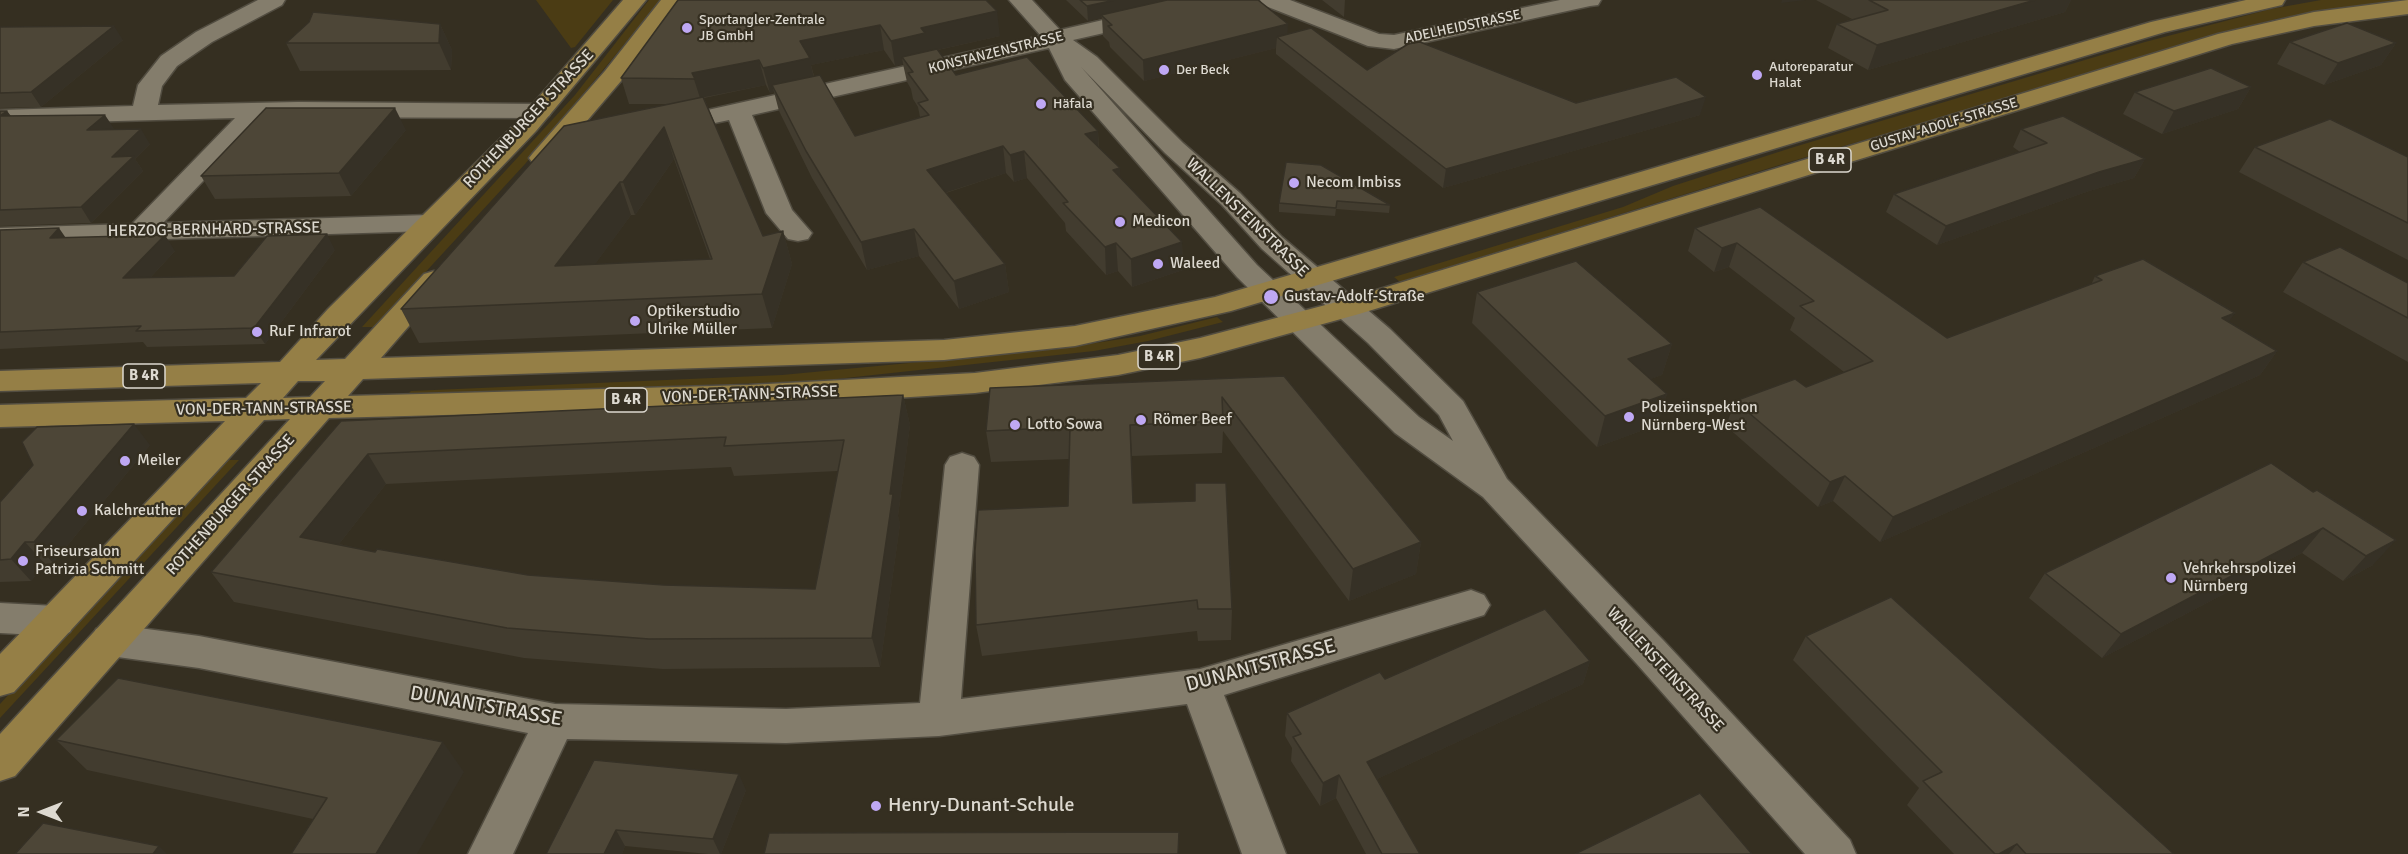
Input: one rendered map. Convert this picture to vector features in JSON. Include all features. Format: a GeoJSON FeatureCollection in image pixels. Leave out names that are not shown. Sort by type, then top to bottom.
{"type":"FeatureCollection","features":[{"type":"Feature","properties":{"kind":"main road","name":"ROTHENBURGER STRASSE"},"geometry":{"type":"LineString","coordinates":[[0,680],[289,371],[540,111],[635,0]]}},
{"type":"Feature","properties":{"kind":"main road","name":"ROTHENBURGER STRASSE"},"geometry":{"type":"LineString","coordinates":[[523,180],[613,76],[672,0]]}},
{"type":"Feature","properties":{"kind":"main road","name":"GUSTAV-ADOLF-STRASSE"},"geometry":{"type":"LineString","coordinates":[[1310,278],[2159,27],[2259,1]]}},
{"type":"Feature","properties":{"kind":"main road","name":"GUSTAV-ADOLF-STRASSE"},"geometry":{"type":"LineString","coordinates":[[1348,308],[2202,46],[2304,21],[2402,9]]}},
{"type":"Feature","properties":{"kind":"main road","name":"ROTHENBURGER STRASSE"},"geometry":{"type":"LineString","coordinates":[[0,762],[448,264]]}},
{"type":"Feature","properties":{"kind":"main road","name":"B 4R"},"geometry":{"type":"LineString","coordinates":[[0,381],[985,347],[1075,336],[1156,321],[1310,278]]}},
{"type":"Feature","properties":{"kind":"main road","name":"VON-DER-TANN-STRASSE"},"geometry":{"type":"LineString","coordinates":[[0,416],[748,396],[986,382],[1082,370],[1158,357],[1348,308]]}},
{"type":"Feature","properties":{"kind":"street"},"geometry":{"type":"LineString","coordinates":[[144,113],[150,85],[169,61],[204,37],[273,0]]}},
{"type":"Feature","properties":{"kind":"street","name":"WALLENSTEINSTRASSE"},"geometry":{"type":"LineString","coordinates":[[1020,0],[1056,39],[1089,62],[1174,148],[1231,199],[1272,243],[1310,278],[1348,308],[1452,409],[1495,488]]}},
{"type":"Feature","properties":{"kind":"street","name":"KONSTANZENSTRASSE"},"geometry":{"type":"LineString","coordinates":[[647,130],[1056,39],[1088,29],[1219,0]]}},
{"type":"Feature","properties":{"kind":"street","name":"ADELHEIDSTRASSE"},"geometry":{"type":"LineString","coordinates":[[1271,0],[1376,40],[1394,42],[1590,0]]}},
{"type":"Feature","properties":{"kind":"street","name":"WALLENSTEINSTRASSE"},"geometry":{"type":"LineString","coordinates":[[1056,39],[1073,75],[1267,291],[1407,425],[1495,488],[1650,652],[1833,854]]}},
{"type":"Feature","properties":{"kind":"street"},"geometry":{"type":"LineString","coordinates":[[140,231],[256,111]]}},
{"type":"Feature","properties":{"kind":"street"},"geometry":{"type":"LineString","coordinates":[[0,117],[256,111],[540,111]]}},
{"type":"Feature","properties":{"kind":"street"},"geometry":{"type":"LineString","coordinates":[[738,111],[780,213],[798,233]]}},
{"type":"Feature","properties":{"kind":"street","name":"HERZOG-BERNHARD-STRASSE"},"geometry":{"type":"LineString","coordinates":[[0,236],[429,224]]}},
{"type":"Feature","properties":{"kind":"street"},"geometry":{"type":"LineString","coordinates":[[939,719],[962,465]]}},
{"type":"Feature","properties":{"kind":"street","name":"DUNANTSTRASSE"},"geometry":{"type":"LineString","coordinates":[[110,640],[199,652],[555,721],[786,726],[939,719],[1200,686],[1471,605]]}},
{"type":"Feature","properties":{"kind":"street"},"geometry":{"type":"LineString","coordinates":[[0,618],[56,621]]}},
{"type":"Feature","properties":{"kind":"street"},"geometry":{"type":"LineString","coordinates":[[1200,686],[1264,854]]}},
{"type":"Feature","properties":{"kind":"street"},"geometry":{"type":"LineString","coordinates":[[490,854],[555,721]]}},
{"type":"Feature","properties":{"kind":"shaded area"},"geometry":{"type":"Polygon","coordinates":[[[536,0],[613,0],[575,47],[571,48],[536,0]]]}},
{"type":"Feature","properties":{"kind":"shaded area"},"geometry":{"type":"Polygon","coordinates":[[[649,0],[661,0],[525,164],[375,327],[362,327],[575,95],[649,0]]]}},
{"type":"Feature","properties":{"kind":"shaded area"},"geometry":{"type":"Polygon","coordinates":[[[2321,0],[2408,0],[2276,19],[1786,163],[1400,282],[1394,277],[1623,207],[1673,186],[1794,147],[2145,42],[2271,9],[2321,0]]]}},
{"type":"Feature","properties":{"kind":"shaded area"},"geometry":{"type":"Polygon","coordinates":[[[1217,317],[1223,322],[1148,341],[1094,351],[818,381],[407,395],[411,391],[782,375],[1058,349],[1140,336],[1217,317]]]}},
{"type":"Feature","properties":{"kind":"shaded area"},"geometry":{"type":"Polygon","coordinates":[[[226,460],[239,460],[0,718],[0,704],[226,460]]]}},
{"type":"Feature","properties":{"kind":"building"},"geometry":{"type":"Polygon","coordinates":[[[678,0],[986,0],[997,11],[921,28],[925,33],[891,41],[880,25],[800,41],[810,58],[763,68],[759,60],[692,73],[695,79],[621,78],[678,0]]]}},
{"type":"Feature","properties":{"kind":"building"},"geometry":{"type":"Polygon","coordinates":[[[1080,0],[1115,0],[1087,6],[1080,0]]]}},
{"type":"Feature","properties":{"kind":"building"},"geometry":{"type":"Polygon","coordinates":[[[1167,0],[1258,0],[1288,24],[1143,60],[1108,26],[1112,25],[1101,15],[1167,0]]]}},
{"type":"Feature","properties":{"kind":"building"},"geometry":{"type":"Polygon","coordinates":[[[1869,0],[2035,0],[1877,45],[1837,24],[1888,10],[1869,0]]]}},
{"type":"Feature","properties":{"kind":"building"},"geometry":{"type":"Polygon","coordinates":[[[313,12],[440,24],[439,43],[286,43],[309,22],[313,12]]]}},
{"type":"Feature","properties":{"kind":"building"},"geometry":{"type":"Polygon","coordinates":[[[2347,23],[2396,43],[2338,63],[2290,42],[2347,23]]]}},
{"type":"Feature","properties":{"kind":"building"},"geometry":{"type":"Polygon","coordinates":[[[114,26],[31,92],[0,93],[0,27],[114,26]]]}},
{"type":"Feature","properties":{"kind":"building"},"geometry":{"type":"Polygon","coordinates":[[[1311,28],[1367,70],[1408,44],[1420,42],[1576,103],[1676,77],[1706,97],[1446,169],[1277,37],[1311,28]]]}},
{"type":"Feature","properties":{"kind":"building"},"geometry":{"type":"Polygon","coordinates":[[[937,49],[956,75],[1027,57],[1098,131],[1085,134],[1120,168],[1113,170],[1182,242],[1131,259],[1116,243],[1105,247],[1063,203],[1068,202],[1024,151],[1010,155],[1003,146],[927,170],[1005,264],[954,281],[914,229],[861,242],[806,151],[772,85],[820,75],[855,136],[929,115],[918,103],[928,100],[908,73],[913,72],[902,57],[937,49]]]}},
{"type":"Feature","properties":{"kind":"building"},"geometry":{"type":"Polygon","coordinates":[[[2211,68],[2251,87],[2174,111],[2135,92],[2211,68]]]}},
{"type":"Feature","properties":{"kind":"building"},"geometry":{"type":"Polygon","coordinates":[[[703,97],[763,236],[783,231],[762,294],[401,309],[564,126],[703,97]],[[664,127],[555,266],[712,259],[664,127]]]}},
{"type":"Feature","properties":{"kind":"building"},"geometry":{"type":"Polygon","coordinates":[[[266,108],[395,108],[339,173],[201,176],[266,108]]]}},
{"type":"Feature","properties":{"kind":"building"},"geometry":{"type":"Polygon","coordinates":[[[105,115],[87,130],[141,129],[112,157],[134,156],[81,207],[0,210],[0,116],[105,115]]]}},
{"type":"Feature","properties":{"kind":"building"},"geometry":{"type":"Polygon","coordinates":[[[2063,116],[2145,159],[2099,172],[1946,226],[1894,194],[2047,143],[2021,129],[2063,116]]]}},
{"type":"Feature","properties":{"kind":"building"},"geometry":{"type":"Polygon","coordinates":[[[2330,119],[2408,157],[2408,223],[2255,147],[2330,119]]]}},
{"type":"Feature","properties":{"kind":"building"},"geometry":{"type":"Polygon","coordinates":[[[1286,162],[1321,165],[1390,205],[1337,201],[1336,208],[1279,203],[1286,162]]]}},
{"type":"Feature","properties":{"kind":"building"},"geometry":{"type":"Polygon","coordinates":[[[1760,207],[1947,338],[2102,280],[2095,276],[2143,259],[2235,313],[2222,318],[2277,351],[1893,517],[1845,476],[1830,482],[1735,401],[1795,379],[1806,387],[1873,361],[1800,306],[1814,301],[1737,243],[1722,248],[1695,228],[1760,207]]]}},
{"type":"Feature","properties":{"kind":"building"},"geometry":{"type":"Polygon","coordinates":[[[59,228],[50,238],[165,235],[123,278],[234,276],[267,236],[327,234],[254,328],[136,331],[141,326],[0,332],[0,230],[59,228]]]}},
{"type":"Feature","properties":{"kind":"building"},"geometry":{"type":"Polygon","coordinates":[[[2340,247],[2408,283],[2408,318],[2303,262],[2340,247]]]}},
{"type":"Feature","properties":{"kind":"building"},"geometry":{"type":"Polygon","coordinates":[[[1576,261],[1672,344],[1628,359],[1667,394],[1605,416],[1477,292],[1576,261]]]}},
{"type":"Feature","properties":{"kind":"building"},"geometry":{"type":"Polygon","coordinates":[[[1284,376],[1421,542],[1353,569],[1222,397],[1223,421],[1130,425],[1133,503],[1195,501],[1195,483],[1226,483],[1232,609],[1198,609],[1197,600],[976,625],[975,551],[978,510],[1068,506],[1070,427],[986,431],[990,388],[1284,376]]]}},
{"type":"Feature","properties":{"kind":"building"},"geometry":{"type":"Polygon","coordinates":[[[903,395],[890,494],[893,494],[872,638],[649,639],[507,628],[211,572],[341,421],[903,395]],[[726,437],[368,454],[300,537],[375,552],[377,549],[528,575],[664,585],[815,589],[844,440],[724,446],[726,437]]]}},
{"type":"Feature","properties":{"kind":"building"},"geometry":{"type":"Polygon","coordinates":[[[134,424],[34,542],[25,542],[11,559],[0,560],[0,502],[33,465],[22,442],[37,427],[134,424]]]}},
{"type":"Feature","properties":{"kind":"building"},"geometry":{"type":"Polygon","coordinates":[[[2271,463],[2313,492],[2317,490],[2396,540],[2366,556],[2323,528],[2121,634],[2045,573],[2271,463]]]}},
{"type":"Feature","properties":{"kind":"building"},"geometry":{"type":"Polygon","coordinates":[[[1891,597],[2174,854],[2026,854],[2017,844],[1995,854],[1923,781],[1942,772],[1806,636],[1891,597]]]}},
{"type":"Feature","properties":{"kind":"building"},"geometry":{"type":"Polygon","coordinates":[[[1545,609],[1590,661],[1367,762],[1420,854],[1382,854],[1339,775],[1323,783],[1293,737],[1301,734],[1287,713],[1380,672],[1385,679],[1545,609]]]}},
{"type":"Feature","properties":{"kind":"building"},"geometry":{"type":"Polygon","coordinates":[[[118,678],[443,742],[376,854],[291,854],[327,798],[56,740],[118,678]]]}},
{"type":"Feature","properties":{"kind":"building"},"geometry":{"type":"Polygon","coordinates":[[[594,760],[739,774],[713,839],[616,830],[604,854],[546,854],[594,760]]]}},
{"type":"Feature","properties":{"kind":"building"},"geometry":{"type":"Polygon","coordinates":[[[1700,793],[1752,854],[1575,854],[1700,793]]]}},
{"type":"Feature","properties":{"kind":"building"},"geometry":{"type":"Polygon","coordinates":[[[43,823],[159,846],[153,854],[15,854],[43,823]]]}},
{"type":"Feature","properties":{"kind":"building"},"geometry":{"type":"Polygon","coordinates":[[[1179,832],[1178,854],[764,854],[769,833],[1179,832]]]}},
{"type":"Feature","properties":{"kind":"place","name":"Sportangler-Zentrale JB GmbH"},"geometry":{"type":"Point","coordinates":[687,28]}},
{"type":"Feature","properties":{"kind":"place","name":"Der Beck"},"geometry":{"type":"Point","coordinates":[1164,70]}},
{"type":"Feature","properties":{"kind":"place","name":"Autoreparatur Halat"},"geometry":{"type":"Point","coordinates":[1757,75]}},
{"type":"Feature","properties":{"kind":"place","name":"Häfala"},"geometry":{"type":"Point","coordinates":[1041,104]}},
{"type":"Feature","properties":{"kind":"place","name":"Necom Imbiss"},"geometry":{"type":"Point","coordinates":[1294,183]}},
{"type":"Feature","properties":{"kind":"place","name":"Medicon"},"geometry":{"type":"Point","coordinates":[1120,222]}},
{"type":"Feature","properties":{"kind":"place","name":"Waleed"},"geometry":{"type":"Point","coordinates":[1158,264]}},
{"type":"Feature","properties":{"kind":"place","name":"Gustav-Adolf-Straße"},"geometry":{"type":"Point","coordinates":[1271,297]}},
{"type":"Feature","properties":{"kind":"place","name":"Optikerstudio Ulrike Müller"},"geometry":{"type":"Point","coordinates":[635,321]}},
{"type":"Feature","properties":{"kind":"place","name":"RuF Infrarot"},"geometry":{"type":"Point","coordinates":[257,332]}},
{"type":"Feature","properties":{"kind":"place","name":"Polizeiinspektion Nürnberg-West"},"geometry":{"type":"Point","coordinates":[1629,417]}},
{"type":"Feature","properties":{"kind":"place","name":"Römer Beef"},"geometry":{"type":"Point","coordinates":[1141,420]}},
{"type":"Feature","properties":{"kind":"place","name":"Lotto Sowa"},"geometry":{"type":"Point","coordinates":[1015,425]}},
{"type":"Feature","properties":{"kind":"place","name":"Meiler"},"geometry":{"type":"Point","coordinates":[125,461]}},
{"type":"Feature","properties":{"kind":"place","name":"Kalchreuther"},"geometry":{"type":"Point","coordinates":[82,511]}},
{"type":"Feature","properties":{"kind":"place","name":"Friseursalon Patrizia Schmitt"},"geometry":{"type":"Point","coordinates":[23,561]}},
{"type":"Feature","properties":{"kind":"place","name":"Vehrkehrspolizei Nürnberg"},"geometry":{"type":"Point","coordinates":[2171,578]}},
{"type":"Feature","properties":{"kind":"place","name":"Henry-Dunant-Schule"},"geometry":{"type":"Point","coordinates":[876,806]}}]}
